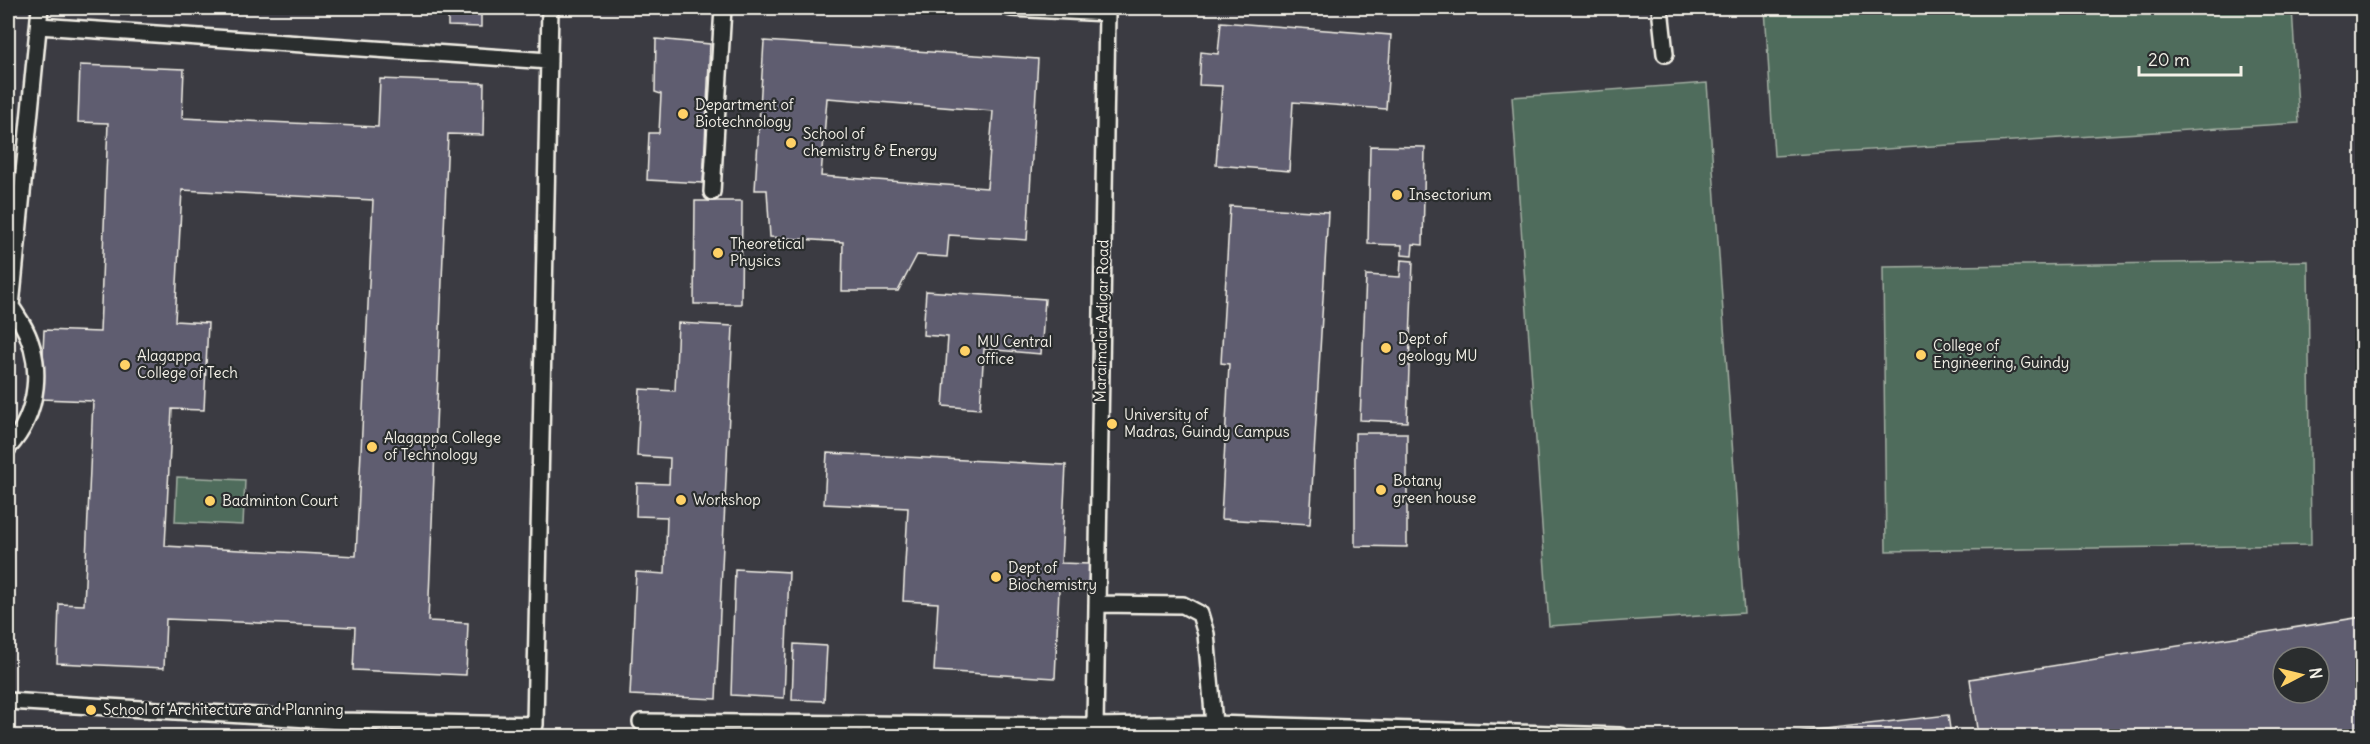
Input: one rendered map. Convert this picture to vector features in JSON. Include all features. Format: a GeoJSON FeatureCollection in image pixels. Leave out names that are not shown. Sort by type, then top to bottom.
{"type":"FeatureCollection","features":[{"type":"Feature","properties":{"kind":"lane"},"geometry":{"type":"LineString","coordinates":[[8,448],[17,437],[33,405],[37,370],[29,336],[9,305],[40,8]]}},
{"type":"Feature","properties":{"kind":"lane"},"geometry":{"type":"LineString","coordinates":[[8,701],[341,722],[535,725],[550,8]]}},
{"type":"Feature","properties":{"kind":"lane"},"geometry":{"type":"LineString","coordinates":[[712,192],[723,8]]}},
{"type":"Feature","properties":{"kind":"lane","name":"Maraimalai Adigar Road"},"geometry":{"type":"LineString","coordinates":[[1011,8],[1107,13],[1095,726]]}},
{"type":"Feature","properties":{"kind":"lane"},"geometry":{"type":"LineString","coordinates":[[1660,8],[1665,54]]}},
{"type":"Feature","properties":{"kind":"lane"},"geometry":{"type":"LineString","coordinates":[[39,26],[549,61]]}},
{"type":"Feature","properties":{"kind":"lane"},"geometry":{"type":"LineString","coordinates":[[1097,604],[1183,605],[1200,614],[1206,633],[1214,730]]}},
{"type":"Feature","properties":{"kind":"lane"},"geometry":{"type":"LineString","coordinates":[[640,722],[1095,726],[1620,736]]}},
{"type":"Feature","properties":{"kind":"shaded area"},"geometry":{"type":"Polygon","coordinates":[[[8,8],[2362,8],[2362,736],[8,736],[8,8]]]}},
{"type":"Feature","properties":{"kind":"green space"},"geometry":{"type":"Polygon","coordinates":[[[1765,8],[2292,8],[2299,123],[1774,156],[1765,8]]]}},
{"type":"Feature","properties":{"kind":"green space"},"geometry":{"type":"Polygon","coordinates":[[[1707,83],[1744,613],[1549,626],[1512,97],[1707,83]]]}},
{"type":"Feature","properties":{"kind":"green space"},"geometry":{"type":"Polygon","coordinates":[[[2308,261],[2311,545],[1886,551],[1883,267],[2308,261]]]}},
{"type":"Feature","properties":{"kind":"green space","name":"Badminton Court"},"geometry":{"type":"Polygon","coordinates":[[[177,477],[245,480],[243,525],[175,522],[177,477]]]}},
{"type":"Feature","properties":{"kind":"building"},"geometry":{"type":"Polygon","coordinates":[[[375,8],[420,8],[420,10],[375,10],[375,8]]]}},
{"type":"Feature","properties":{"kind":"building"},"geometry":{"type":"Polygon","coordinates":[[[448,8],[481,8],[481,27],[448,26],[448,8]]]}},
{"type":"Feature","properties":{"kind":"building"},"geometry":{"type":"Polygon","coordinates":[[[1221,22],[1391,35],[1386,109],[1293,102],[1289,171],[1216,165],[1222,86],[1199,85],[1201,52],[1218,54],[1221,22]]]}},
{"type":"Feature","properties":{"kind":"building","name":"Department of Biotechnology"},"geometry":{"type":"Polygon","coordinates":[[[656,39],[710,44],[703,183],[647,180],[649,133],[659,133],[661,94],[655,92],[656,39]]]}},
{"type":"Feature","properties":{"kind":"building","name":"School of chemistry & Energy"},"geometry":{"type":"Polygon","coordinates":[[[764,41],[1038,59],[1027,240],[949,235],[947,257],[917,255],[898,291],[842,291],[843,242],[770,237],[767,190],[755,190],[764,41]],[[827,98],[821,176],[987,188],[993,111],[827,98]]]}},
{"type":"Feature","properties":{"kind":"building","name":"Alagappa College of Tech"},"geometry":{"type":"Polygon","coordinates":[[[80,65],[184,69],[182,118],[378,127],[380,79],[484,83],[483,135],[448,134],[428,621],[468,623],[466,675],[353,670],[355,627],[166,619],[164,668],[57,663],[59,604],[84,605],[93,401],[41,399],[44,330],[100,332],[108,123],[78,122],[80,65]],[[182,190],[175,321],[208,323],[204,410],[172,409],[165,546],[356,556],[373,200],[182,190]]]}},
{"type":"Feature","properties":{"kind":"building","name":"Insectorium"},"geometry":{"type":"Polygon","coordinates":[[[1370,146],[1425,147],[1423,245],[1413,244],[1412,256],[1402,255],[1402,245],[1368,244],[1370,146]]]}},
{"type":"Feature","properties":{"kind":"building","name":"Theoretical Physics"},"geometry":{"type":"Polygon","coordinates":[[[695,201],[742,201],[741,304],[694,304],[695,201]]]}},
{"type":"Feature","properties":{"kind":"building"},"geometry":{"type":"Polygon","coordinates":[[[1230,206],[1328,212],[1310,524],[1221,519],[1229,364],[1221,363],[1230,206]]]}},
{"type":"Feature","properties":{"kind":"building","name":"Dept of geology MU"},"geometry":{"type":"Polygon","coordinates":[[[1401,260],[1413,261],[1407,422],[1360,420],[1366,275],[1400,277],[1401,260]]]}},
{"type":"Feature","properties":{"kind":"building","name":"MU Central office"},"geometry":{"type":"Polygon","coordinates":[[[926,291],[1045,299],[1041,354],[984,349],[980,409],[943,406],[948,337],[923,335],[926,291]]]}},
{"type":"Feature","properties":{"kind":"building","name":"Workshop"},"geometry":{"type":"Polygon","coordinates":[[[678,323],[733,326],[716,699],[630,695],[636,572],[665,574],[667,517],[636,516],[637,483],[669,484],[670,458],[637,456],[640,389],[675,391],[678,323]]]}},
{"type":"Feature","properties":{"kind":"building","name":"Botany green house"},"geometry":{"type":"Polygon","coordinates":[[[1355,433],[1407,433],[1407,547],[1355,546],[1355,433]]]}},
{"type":"Feature","properties":{"kind":"building","name":"Dept of Biochemistry"},"geometry":{"type":"Polygon","coordinates":[[[827,453],[1066,465],[1061,563],[1089,564],[1088,591],[1059,589],[1055,678],[934,671],[938,603],[903,601],[908,508],[824,504],[827,453]]]}},
{"type":"Feature","properties":{"kind":"building"},"geometry":{"type":"Polygon","coordinates":[[[735,569],[789,572],[784,698],[731,695],[735,569]]]}},
{"type":"Feature","properties":{"kind":"building"},"geometry":{"type":"Polygon","coordinates":[[[2362,617],[2362,736],[1978,736],[1970,679],[2362,617]]]}},
{"type":"Feature","properties":{"kind":"building"},"geometry":{"type":"Polygon","coordinates":[[[794,644],[827,646],[824,701],[792,700],[794,644]]]}},
{"type":"Feature","properties":{"kind":"building"},"geometry":{"type":"Polygon","coordinates":[[[1948,715],[1951,736],[1762,736],[1948,715]]]}},
{"type":"Feature","properties":{"kind":"place","name":"Department of Biotechnology"},"geometry":{"type":"Point","coordinates":[683,114]}},
{"type":"Feature","properties":{"kind":"place","name":"School of chemistry & Energy"},"geometry":{"type":"Point","coordinates":[791,143]}},
{"type":"Feature","properties":{"kind":"place","name":"Insectorium"},"geometry":{"type":"Point","coordinates":[1397,195]}},
{"type":"Feature","properties":{"kind":"place","name":"Theoretical Physics"},"geometry":{"type":"Point","coordinates":[718,253]}},
{"type":"Feature","properties":{"kind":"place","name":"Dept of geology MU"},"geometry":{"type":"Point","coordinates":[1386,348]}},
{"type":"Feature","properties":{"kind":"place","name":"MU Central office"},"geometry":{"type":"Point","coordinates":[965,351]}},
{"type":"Feature","properties":{"kind":"place","name":"College of Engineering, Guindy"},"geometry":{"type":"Point","coordinates":[1921,355]}},
{"type":"Feature","properties":{"kind":"place","name":"Alagappa College of Tech"},"geometry":{"type":"Point","coordinates":[125,365]}},
{"type":"Feature","properties":{"kind":"place","name":"University of Madras, Guindy Campus"},"geometry":{"type":"Point","coordinates":[1112,424]}},
{"type":"Feature","properties":{"kind":"place","name":"Alagappa College of Technology"},"geometry":{"type":"Point","coordinates":[372,447]}},
{"type":"Feature","properties":{"kind":"place","name":"Botany green house"},"geometry":{"type":"Point","coordinates":[1381,490]}},
{"type":"Feature","properties":{"kind":"place","name":"Workshop"},"geometry":{"type":"Point","coordinates":[681,500]}},
{"type":"Feature","properties":{"kind":"place","name":"Badminton Court"},"geometry":{"type":"Point","coordinates":[210,501]}},
{"type":"Feature","properties":{"kind":"place","name":"Dept of Biochemistry"},"geometry":{"type":"Point","coordinates":[996,577]}},
{"type":"Feature","properties":{"kind":"place","name":"School of Architecture and Planning"},"geometry":{"type":"Point","coordinates":[91,710]}}]}
